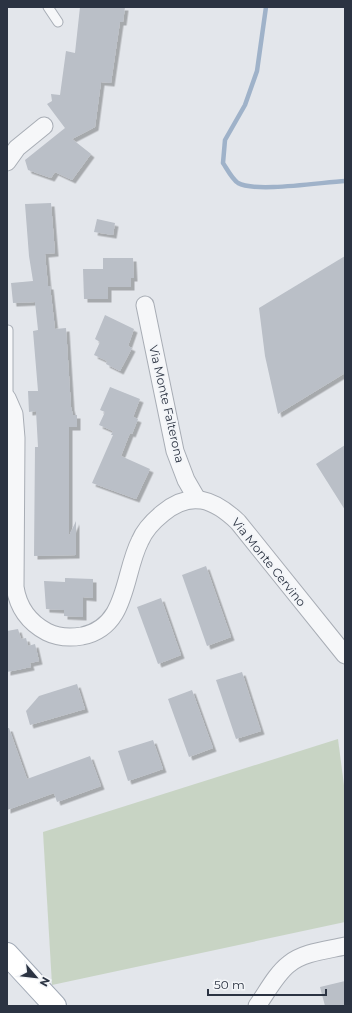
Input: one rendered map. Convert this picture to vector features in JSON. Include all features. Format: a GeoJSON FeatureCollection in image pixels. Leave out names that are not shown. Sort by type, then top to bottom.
{"type":"FeatureCollection","features":[{"type":"Feature","properties":{"kind":"main road"},"geometry":{"type":"LineString","coordinates":[[7,954],[55,1006]]}},
{"type":"Feature","properties":{"kind":"street"},"geometry":{"type":"LineString","coordinates":[[7,162],[17,148],[44,126]]}},
{"type":"Feature","properties":{"kind":"street","name":"Via Monte Falterona"},"geometry":{"type":"LineString","coordinates":[[145,305],[175,451],[186,480],[197,499]]}},
{"type":"Feature","properties":{"kind":"street"},"geometry":{"type":"LineString","coordinates":[[8,399],[14,414],[16,438],[14,570],[16,594],[25,614],[34,623],[47,632],[61,637],[76,637],[91,634],[107,624],[120,604],[135,553],[146,530],[155,519],[171,507],[186,500],[197,499]]}},
{"type":"Feature","properties":{"kind":"street","name":"Via Monte Cervino"},"geometry":{"type":"LineString","coordinates":[[197,499],[217,505],[238,522],[345,655]]}},
{"type":"Feature","properties":{"kind":"street"},"geometry":{"type":"LineString","coordinates":[[257,1006],[278,976],[290,963],[299,958],[345,946]]}},
{"type":"Feature","properties":{"kind":"lane"},"geometry":{"type":"LineString","coordinates":[[48,7],[58,22]]}},
{"type":"Feature","properties":{"kind":"lane"},"geometry":{"type":"LineString","coordinates":[[8,330],[8,399]]}},
{"type":"Feature","properties":{"kind":"green space"},"geometry":{"type":"Polygon","coordinates":[[[338,739],[345,793],[345,922],[52,985],[43,832],[338,739]]]}},
{"type":"Feature","properties":{"kind":"building"},"geometry":{"type":"Polygon","coordinates":[[[80,7],[125,7],[123,22],[120,22],[111,83],[101,82],[95,127],[72,139],[91,154],[72,180],[55,172],[51,178],[28,170],[25,160],[65,128],[47,104],[52,101],[51,94],[60,95],[66,51],[75,53],[80,7]]]}},
{"type":"Feature","properties":{"kind":"building"},"geometry":{"type":"Polygon","coordinates":[[[51,203],[55,253],[45,254],[48,286],[50,286],[55,329],[66,328],[71,407],[73,415],[77,415],[77,427],[69,427],[69,536],[76,521],[76,555],[34,556],[35,447],[38,447],[36,411],[29,412],[28,391],[38,391],[33,331],[38,330],[35,302],[13,303],[11,283],[33,281],[29,256],[25,204],[51,203]]]}},
{"type":"Feature","properties":{"kind":"building"},"geometry":{"type":"Polygon","coordinates":[[[97,219],[115,223],[113,235],[94,232],[97,219]]]}},
{"type":"Feature","properties":{"kind":"building"},"geometry":{"type":"Polygon","coordinates":[[[345,256],[345,373],[278,414],[265,356],[259,308],[345,256]]]}},
{"type":"Feature","properties":{"kind":"building"},"geometry":{"type":"Polygon","coordinates":[[[103,258],[133,258],[134,278],[131,278],[131,287],[108,287],[108,299],[84,299],[83,269],[103,269],[103,258]]]}},
{"type":"Feature","properties":{"kind":"building"},"geometry":{"type":"Polygon","coordinates":[[[105,315],[134,329],[128,346],[132,348],[120,371],[106,364],[107,361],[94,355],[100,342],[95,339],[105,315]]]}},
{"type":"Feature","properties":{"kind":"building"},"geometry":{"type":"Polygon","coordinates":[[[110,387],[140,399],[133,417],[138,419],[132,434],[130,433],[121,456],[150,469],[136,499],[92,483],[113,435],[111,435],[113,431],[99,425],[105,412],[100,410],[110,387]]]}},
{"type":"Feature","properties":{"kind":"building"},"geometry":{"type":"Polygon","coordinates":[[[345,445],[345,510],[316,464],[345,445]]]}},
{"type":"Feature","properties":{"kind":"building"},"geometry":{"type":"Polygon","coordinates":[[[206,566],[231,637],[207,646],[182,575],[206,566]]]}},
{"type":"Feature","properties":{"kind":"building"},"geometry":{"type":"Polygon","coordinates":[[[65,578],[93,579],[93,598],[83,597],[83,617],[64,616],[64,610],[46,609],[44,581],[65,582],[65,578]]]}},
{"type":"Feature","properties":{"kind":"building"},"geometry":{"type":"Polygon","coordinates":[[[161,598],[181,655],[158,664],[137,607],[161,598]]]}},
{"type":"Feature","properties":{"kind":"building"},"geometry":{"type":"Polygon","coordinates":[[[18,629],[21,639],[26,638],[28,646],[35,644],[39,661],[30,663],[31,667],[7,672],[7,631],[18,629]]]}},
{"type":"Feature","properties":{"kind":"building"},"geometry":{"type":"Polygon","coordinates":[[[242,672],[261,731],[236,739],[216,680],[242,672]]]}},
{"type":"Feature","properties":{"kind":"building"},"geometry":{"type":"Polygon","coordinates":[[[77,684],[85,709],[30,725],[26,711],[39,696],[77,684]]]}},
{"type":"Feature","properties":{"kind":"building"},"geometry":{"type":"Polygon","coordinates":[[[192,690],[213,748],[189,757],[168,699],[192,690]]]}},
{"type":"Feature","properties":{"kind":"building"},"geometry":{"type":"Polygon","coordinates":[[[7,728],[9,728],[27,779],[90,756],[101,786],[57,802],[54,793],[7,810],[7,728]]]}},
{"type":"Feature","properties":{"kind":"building"},"geometry":{"type":"Polygon","coordinates":[[[153,740],[163,769],[128,781],[118,751],[153,740]]]}},
{"type":"Feature","properties":{"kind":"building"},"geometry":{"type":"Polygon","coordinates":[[[345,981],[345,1006],[325,1006],[320,987],[345,981]]]}},
{"type":"Feature","properties":{"kind":"waterway"},"geometry":{"type":"LineString","coordinates":[[266,7],[257,71],[245,105],[225,140],[223,163],[238,183],[247,186],[274,187],[345,181]]}}]}
